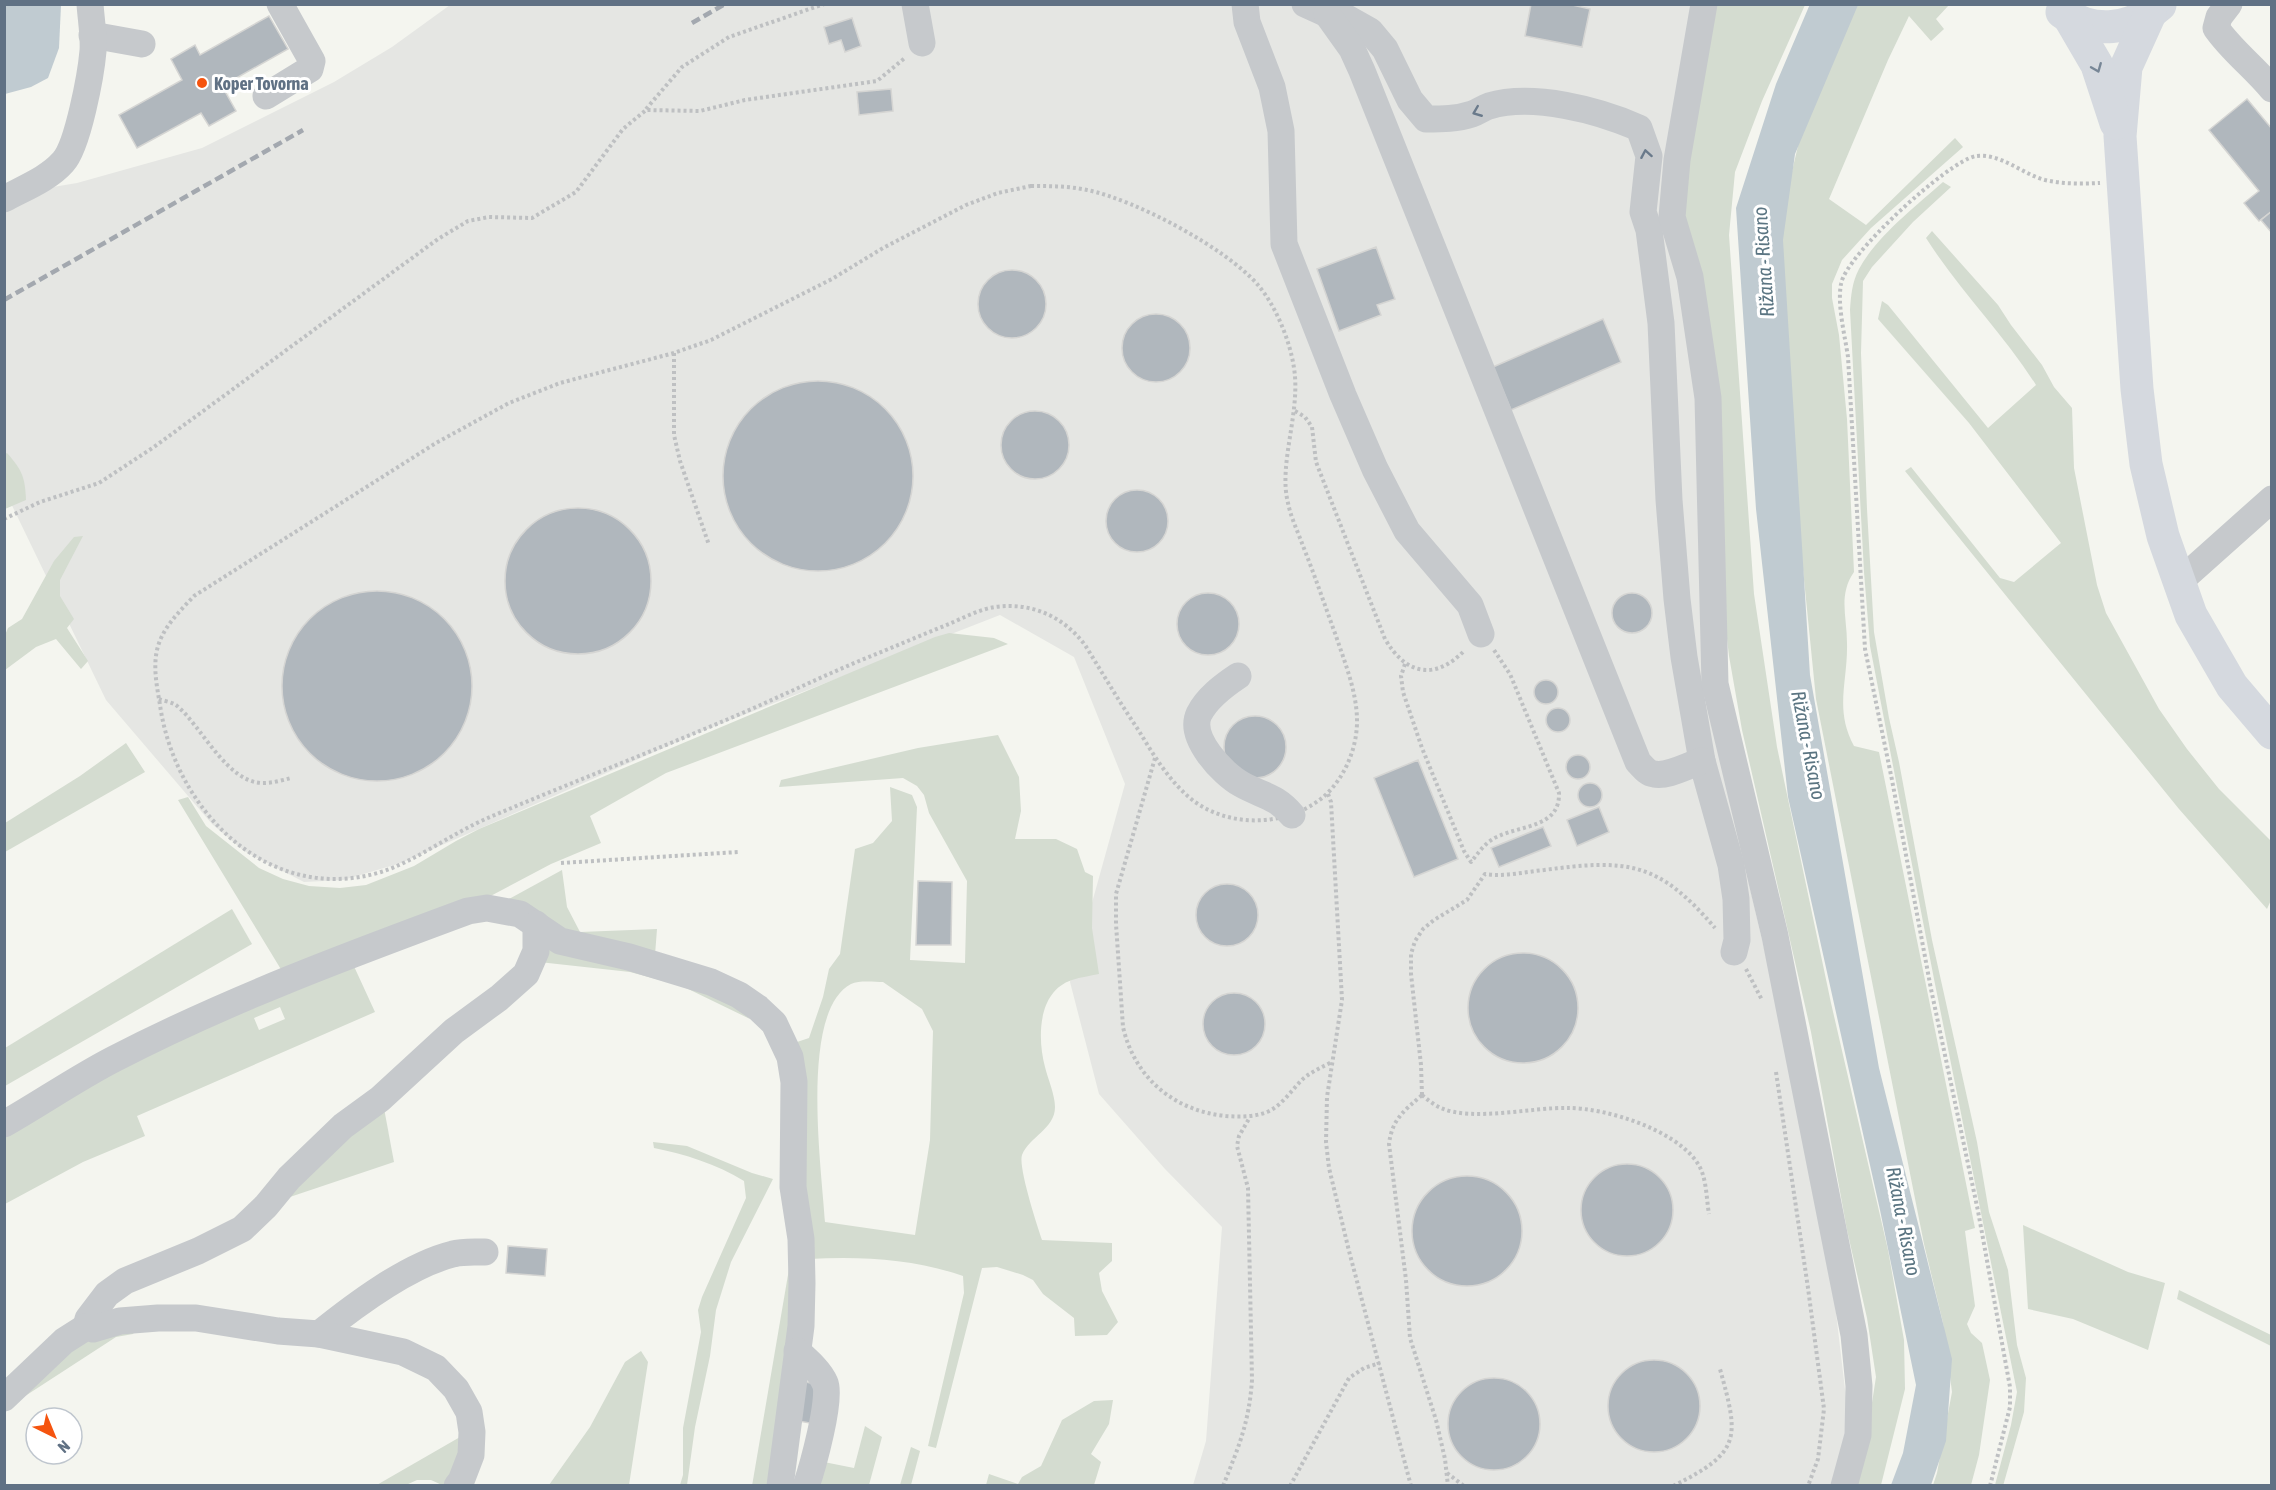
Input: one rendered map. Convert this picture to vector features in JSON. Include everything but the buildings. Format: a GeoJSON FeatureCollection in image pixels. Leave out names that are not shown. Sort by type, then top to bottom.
{"type":"FeatureCollection","features":[{"type":"Feature","properties":{"kind":"main road"},"geometry":{"type":"LineString","coordinates":[[2062,11],[2089,25],[2110,28],[2124,26],[2155,9]]}},
{"type":"Feature","properties":{"kind":"main road"},"geometry":{"type":"LineString","coordinates":[[2155,9],[2126,67],[2120,136],[2137,390],[2146,464],[2163,536],[2192,615],[2232,686],[2271,734]]}},
{"type":"Feature","properties":{"kind":"main road"},"geometry":{"type":"LineString","coordinates":[[2062,11],[2097,65],[2120,136]]}},
{"type":"Feature","properties":{"kind":"street"},"geometry":{"type":"LineString","coordinates":[[4,199],[43,178],[64,161],[75,137],[93,50],[90,4]]}},
{"type":"Feature","properties":{"kind":"street"},"geometry":{"type":"LineString","coordinates":[[266,96],[310,69],[312,61],[280,4]]}},
{"type":"Feature","properties":{"kind":"street"},"geometry":{"type":"LineString","coordinates":[[915,4],[922,43]]}},
{"type":"Feature","properties":{"kind":"street"},"geometry":{"type":"LineString","coordinates":[[1245,4],[1247,22],[1272,87],[1281,131],[1284,244],[1343,395],[1375,469],[1407,531],[1470,605],[1481,634]]}},
{"type":"Feature","properties":{"kind":"street"},"geometry":{"type":"LineString","coordinates":[[1704,4],[1677,160],[1672,217],[1690,277],[1708,398],[1715,684],[1775,936],[1854,1335],[1859,1386],[1858,1435],[1844,1485]]}},
{"type":"Feature","properties":{"kind":"street"},"geometry":{"type":"LineString","coordinates":[[2229,4],[2219,17],[2216,28],[2271,89]]}},
{"type":"Feature","properties":{"kind":"street"},"geometry":{"type":"LineString","coordinates":[[1313,8],[1352,49],[1362,71],[1638,762],[1647,771],[1655,774],[1702,760]]}},
{"type":"Feature","properties":{"kind":"street"},"geometry":{"type":"LineString","coordinates":[[1313,8],[1338,13],[1370,31],[1385,49],[1410,100],[1426,118],[1449,119],[1472,114],[1490,106],[1530,102],[1577,108],[1616,118],[1639,128],[1649,156],[1644,212],[1649,230],[1661,323],[1669,500],[1677,599],[1684,657],[1702,760],[1733,877],[1738,922],[1734,952]]}},
{"type":"Feature","properties":{"kind":"street"},"geometry":{"type":"LineString","coordinates":[[92,36],[142,44]]}},
{"type":"Feature","properties":{"kind":"street"},"geometry":{"type":"LineString","coordinates":[[2181,587],[2271,499]]}},
{"type":"Feature","properties":{"kind":"street"},"geometry":{"type":"LineString","coordinates":[[2181,587],[2271,513]]}},
{"type":"Feature","properties":{"kind":"street"},"geometry":{"type":"LineString","coordinates":[[1238,676],[1208,700],[1198,717],[1200,735],[1210,758],[1226,774],[1255,792],[1281,803],[1292,815]]}},
{"type":"Feature","properties":{"kind":"street"},"geometry":{"type":"LineString","coordinates":[[4,1124],[113,1060],[201,1018],[247,997],[468,911],[487,908],[520,914],[560,941],[629,957],[711,982],[739,995],[774,1023],[790,1057],[794,1082],[793,1187],[801,1239],[801,1326],[780,1485]]}},
{"type":"Feature","properties":{"kind":"street"},"geometry":{"type":"LineString","coordinates":[[4,1398],[64,1341],[86,1327],[88,1319],[107,1293],[125,1281],[198,1251],[242,1229],[266,1206],[289,1178],[343,1126],[380,1099],[454,1031],[526,974],[536,951],[536,924]]}},
{"type":"Feature","properties":{"kind":"street"},"geometry":{"type":"LineString","coordinates":[[319,1334],[367,1298],[434,1260],[456,1253],[485,1252]]}},
{"type":"Feature","properties":{"kind":"street"},"geometry":{"type":"LineString","coordinates":[[86,1327],[93,1329],[120,1321],[139,1319],[196,1318],[319,1334],[403,1352],[436,1368],[456,1389],[469,1412],[472,1432],[471,1455],[461,1481],[457,1485]]}},
{"type":"Feature","properties":{"kind":"street"},"geometry":{"type":"LineString","coordinates":[[797,1351],[811,1364],[826,1384],[825,1406],[812,1468],[806,1485]]}},
{"type":"Feature","properties":{"kind":"path"},"geometry":{"type":"LineString","coordinates":[[4,519],[40,502],[99,483],[154,447],[438,239],[468,221],[489,217],[532,218],[576,192],[623,129],[646,110],[682,67],[729,37],[824,4]]}},
{"type":"Feature","properties":{"kind":"path"},"geometry":{"type":"LineString","coordinates":[[646,110],[700,111],[745,100],[877,81],[922,43]]}},
{"type":"Feature","properties":{"kind":"path"},"geometry":{"type":"LineString","coordinates":[[1990,1485],[2010,1407],[2010,1387],[1978,1211],[1931,989],[1892,780],[1864,650],[1848,357],[1841,282],[1858,254],[1905,206],[1949,168],[1976,156],[1997,159],[2044,179],[2077,184],[2122,183]]}},
{"type":"Feature","properties":{"kind":"path"},"geometry":{"type":"LineString","coordinates":[[1333,1062],[1315,1070],[1268,1112],[1251,1116],[1205,1113],[1195,1110],[1173,1099],[1143,1072],[1126,1041],[1123,1027],[1116,894],[1155,758],[1073,629],[1054,616],[1034,608],[992,607],[962,618],[727,720],[466,826],[385,871],[363,877],[333,880],[307,878],[281,871],[259,860],[218,826],[183,776],[170,747],[159,699],[155,668],[157,650],[164,633],[177,614],[194,596],[484,415],[560,383],[674,353],[711,340],[788,302],[966,205],[998,193],[1031,186],[1061,186],[1097,193],[1125,201],[1227,257],[1260,287],[1283,331],[1294,368],[1295,411],[1286,479],[1287,502],[1355,696],[1357,721],[1350,760],[1328,794],[1331,809],[1342,1000],[1328,1097],[1326,1142],[1329,1168],[1348,1251],[1412,1485]]}},
{"type":"Feature","properties":{"kind":"path"},"geometry":{"type":"LineString","coordinates":[[674,353],[674,435],[680,461],[709,545]]}},
{"type":"Feature","properties":{"kind":"path"},"geometry":{"type":"LineString","coordinates":[[1295,411],[1305,417],[1312,427],[1316,462],[1326,492],[1385,639],[1394,654],[1405,664],[1418,669],[1441,668],[1460,655],[1481,634],[1510,674],[1559,793],[1556,812],[1542,822],[1498,836],[1487,843],[1471,862],[1459,840],[1422,748],[1403,692],[1401,676],[1405,664]]}},
{"type":"Feature","properties":{"kind":"path"},"geometry":{"type":"LineString","coordinates":[[159,699],[174,704],[189,717],[233,770],[247,779],[263,783],[291,778]]}},
{"type":"Feature","properties":{"kind":"path"},"geometry":{"type":"LineString","coordinates":[[561,863],[738,852]]}},
{"type":"Feature","properties":{"kind":"path"},"geometry":{"type":"LineString","coordinates":[[1448,1485],[1436,1420],[1410,1338],[1406,1280],[1389,1144],[1394,1124],[1422,1095],[1411,974],[1415,941],[1423,929],[1467,900],[1485,874],[1510,875],[1602,864],[1628,866],[1648,871],[1665,880],[1703,915]]}},
{"type":"Feature","properties":{"kind":"path"},"geometry":{"type":"LineString","coordinates":[[1734,952],[1760,992],[1763,1003]]}},
{"type":"Feature","properties":{"kind":"path"},"geometry":{"type":"LineString","coordinates":[[1775,1062],[1824,1409],[1818,1459],[1808,1485]]}},
{"type":"Feature","properties":{"kind":"path"},"geometry":{"type":"LineString","coordinates":[[1422,1095],[1440,1108],[1458,1113],[1569,1108],[1594,1110],[1648,1128],[1684,1149],[1696,1161],[1704,1177],[1708,1214]]}},
{"type":"Feature","properties":{"kind":"path"},"geometry":{"type":"LineString","coordinates":[[1223,1485],[1243,1435],[1250,1409],[1252,1380],[1248,1188],[1237,1146],[1239,1136],[1251,1116]]}},
{"type":"Feature","properties":{"kind":"path"},"geometry":{"type":"LineString","coordinates":[[1290,1485],[1349,1378],[1364,1368],[1380,1364]]}},
{"type":"Feature","properties":{"kind":"path"},"geometry":{"type":"LineString","coordinates":[[1673,1485],[1706,1468],[1722,1456],[1730,1444],[1731,1408],[1720,1369]]}},
{"type":"Feature","properties":{"kind":"path"},"geometry":{"type":"LineString","coordinates":[[1446,1472],[1464,1485]]}},
{"type":"Feature","properties":{"kind":"shaded area"},"geometry":{"type":"Polygon","coordinates":[[[450,5],[1694,5],[1703,397],[1703,686],[1823,1202],[1850,1432],[1835,1485],[1193,1485],[1206,1441],[1222,1227],[1165,1169],[1099,1094],[1070,982],[1125,784],[1074,657],[1000,615],[700,732],[401,863],[343,880],[304,882],[244,851],[212,824],[106,700],[5,491],[5,195],[77,183],[202,148],[334,82],[392,47],[450,5]]]}},
{"type":"Feature","properties":{"kind":"shaded area"},"geometry":{"type":"Polygon","coordinates":[[[1714,5],[1805,5],[1762,101],[1735,172],[1729,235],[1754,594],[1777,747],[1831,1003],[1888,1250],[1904,1340],[1905,1389],[1881,1485],[1853,1485],[1867,1435],[1876,1377],[1867,1318],[1847,1230],[1811,1032],[1742,730],[1729,656],[1678,218],[1714,5]]]}},
{"type":"Feature","properties":{"kind":"shaded area"},"geometry":{"type":"Polygon","coordinates":[[[1854,5],[1949,5],[1936,19],[1944,29],[1931,41],[1909,16],[1829,199],[1866,225],[1955,138],[1963,147],[1871,228],[1842,260],[1832,284],[1832,298],[1839,335],[1847,419],[1854,572],[1846,589],[1844,606],[1847,657],[1843,707],[1848,733],[1854,746],[1879,752],[1975,1228],[1965,1231],[1975,1306],[1967,1324],[1971,1333],[1982,1343],[1990,1380],[1979,1455],[1971,1485],[1933,1485],[1952,1392],[1943,1323],[1924,1244],[1816,699],[1781,350],[1783,209],[1808,104],[1854,5]]]}},
{"type":"Feature","properties":{"kind":"shaded area"},"geometry":{"type":"Polygon","coordinates":[[[1943,182],[1951,187],[1913,222],[1872,267],[1863,281],[1861,353],[1867,509],[1874,632],[1889,718],[1932,940],[1977,1142],[1989,1212],[2008,1270],[2017,1345],[2026,1378],[2024,1412],[2003,1486],[1995,1485],[2017,1392],[1870,646],[1850,310],[1855,279],[1866,257],[1897,223],[1943,182]]]}},
{"type":"Feature","properties":{"kind":"shaded area"},"geometry":{"type":"Polygon","coordinates":[[[1932,231],[1998,305],[2042,365],[2054,387],[2072,408],[2074,468],[2097,585],[2106,613],[2159,709],[2187,749],[2219,789],[2271,841],[2271,900],[2267,909],[2179,809],[1905,471],[1911,467],[2000,578],[2014,582],[2061,543],[1969,423],[1878,319],[1882,301],[1888,305],[1988,428],[2036,385],[2010,347],[1926,238],[1932,231]]]}},
{"type":"Feature","properties":{"kind":"shaded area"},"geometry":{"type":"Polygon","coordinates":[[[7,453],[22,474],[26,500],[5,509],[5,454],[7,453]]]}},
{"type":"Feature","properties":{"kind":"shaded area"},"geometry":{"type":"Polygon","coordinates":[[[83,536],[60,580],[60,596],[74,619],[67,628],[88,661],[81,669],[56,639],[36,647],[5,670],[5,635],[8,628],[22,619],[54,561],[74,537],[83,536]]]}},
{"type":"Feature","properties":{"kind":"shaded area"},"geometry":{"type":"Polygon","coordinates":[[[949,633],[994,638],[1008,644],[666,773],[590,816],[601,843],[551,864],[483,900],[285,976],[178,800],[188,797],[206,826],[259,868],[283,879],[309,886],[340,888],[366,885],[414,866],[479,829],[949,633]]]}},
{"type":"Feature","properties":{"kind":"shaded area"},"geometry":{"type":"Polygon","coordinates":[[[998,735],[1019,777],[1021,811],[1015,839],[1056,839],[1077,849],[1085,872],[1093,876],[1092,928],[1099,974],[1075,979],[1061,986],[1046,1004],[1041,1042],[1042,1055],[1054,1097],[1054,1115],[1025,1149],[1022,1161],[1029,1196],[1042,1240],[1112,1243],[1112,1261],[1099,1273],[1102,1291],[1118,1322],[1107,1335],[1075,1336],[1074,1318],[1043,1294],[1033,1280],[997,1267],[982,1268],[936,1448],[928,1446],[964,1293],[963,1276],[907,1262],[849,1258],[809,1259],[791,1044],[809,1038],[823,997],[829,969],[840,954],[855,849],[873,843],[892,821],[890,787],[912,795],[917,807],[910,960],[965,963],[967,881],[929,813],[924,795],[917,786],[903,778],[779,787],[781,780],[918,748],[998,735]],[[883,982],[851,984],[835,1000],[825,1025],[819,1058],[817,1094],[825,1222],[915,1235],[930,1140],[933,1031],[922,1009],[883,982]]]}},
{"type":"Feature","properties":{"kind":"shaded area"},"geometry":{"type":"Polygon","coordinates":[[[126,743],[145,772],[5,852],[5,823],[80,776],[126,743]]]}},
{"type":"Feature","properties":{"kind":"shaded area"},"geometry":{"type":"Polygon","coordinates":[[[562,870],[567,907],[580,932],[657,929],[655,955],[571,939],[509,899],[562,870]]]}},
{"type":"Feature","properties":{"kind":"shaded area"},"geometry":{"type":"Polygon","coordinates":[[[232,909],[252,944],[5,1086],[5,1048],[232,909]]]}},
{"type":"Feature","properties":{"kind":"shaded area"},"geometry":{"type":"Polygon","coordinates":[[[542,938],[724,993],[750,1019],[682,986],[630,972],[539,962],[542,938]]]}},
{"type":"Feature","properties":{"kind":"shaded area"},"geometry":{"type":"Polygon","coordinates":[[[352,962],[375,1012],[137,1116],[145,1136],[83,1162],[5,1204],[4,1131],[137,1056],[352,962]],[[280,1007],[254,1018],[259,1030],[285,1019],[280,1007]]]}},
{"type":"Feature","properties":{"kind":"shaded area"},"geometry":{"type":"Polygon","coordinates":[[[383,1103],[394,1162],[278,1201],[383,1103]]]}},
{"type":"Feature","properties":{"kind":"shaded area"},"geometry":{"type":"Polygon","coordinates":[[[653,1142],[687,1146],[752,1173],[773,1179],[731,1262],[716,1310],[687,1485],[680,1485],[683,1475],[683,1428],[701,1332],[698,1310],[746,1198],[744,1181],[700,1160],[654,1148],[653,1142]]]}},
{"type":"Feature","properties":{"kind":"shaded area"},"geometry":{"type":"Polygon","coordinates":[[[2023,1225],[2128,1272],[2165,1283],[2148,1350],[2073,1319],[2028,1309],[2023,1225]]]}},
{"type":"Feature","properties":{"kind":"shaded area"},"geometry":{"type":"Polygon","coordinates":[[[796,1258],[772,1485],[752,1486],[789,1269],[796,1258]]]}},
{"type":"Feature","properties":{"kind":"shaded area"},"geometry":{"type":"Polygon","coordinates":[[[2179,1290],[2271,1335],[2271,1346],[2177,1299],[2179,1290]]]}},
{"type":"Feature","properties":{"kind":"shaded area"},"geometry":{"type":"Polygon","coordinates":[[[137,1327],[133,1334],[116,1337],[19,1400],[76,1340],[137,1327]]]}},
{"type":"Feature","properties":{"kind":"shaded area"},"geometry":{"type":"Polygon","coordinates":[[[641,1351],[648,1362],[629,1485],[549,1485],[590,1427],[625,1362],[641,1351]]]}},
{"type":"Feature","properties":{"kind":"shaded area"},"geometry":{"type":"Polygon","coordinates":[[[1113,1400],[1109,1424],[1091,1454],[1101,1462],[1094,1485],[986,1485],[989,1474],[1018,1484],[1022,1477],[1041,1466],[1062,1420],[1094,1401],[1113,1400]]]}},
{"type":"Feature","properties":{"kind":"shaded area"},"geometry":{"type":"Polygon","coordinates":[[[865,1426],[882,1437],[869,1485],[811,1486],[819,1461],[854,1468],[865,1426]]]}},
{"type":"Feature","properties":{"kind":"shaded area"},"geometry":{"type":"Polygon","coordinates":[[[467,1433],[446,1485],[431,1480],[417,1480],[406,1485],[375,1486],[467,1433]]]}},
{"type":"Feature","properties":{"kind":"shaded area"},"geometry":{"type":"Polygon","coordinates":[[[911,1447],[920,1451],[911,1485],[900,1485],[911,1447]]]}},
{"type":"Feature","properties":{"kind":"water"},"geometry":{"type":"Polygon","coordinates":[[[5,4],[61,5],[59,48],[48,78],[31,87],[5,94],[5,4]]]}},
{"type":"Feature","properties":{"kind":"water","name":"Rižana - Risano"},"geometry":{"type":"Polygon","coordinates":[[[1810,4],[1858,5],[1795,154],[1783,240],[1810,675],[1879,1068],[1952,1359],[1946,1441],[1931,1485],[1891,1485],[1903,1453],[1916,1385],[1880,1210],[1788,797],[1756,509],[1736,208],[1776,84],[1810,4]]]}},
{"type":"Feature","properties":{"kind":"railway"},"geometry":{"type":"LineString","coordinates":[[692,23],[725,4]]}},
{"type":"Feature","properties":{"kind":"railway"},"geometry":{"type":"LineString","coordinates":[[4,300],[303,130]]}},
{"type":"Feature","properties":{"kind":"place","name":"Koper Tovorna"},"geometry":{"type":"Point","coordinates":[202,83]}}]}
